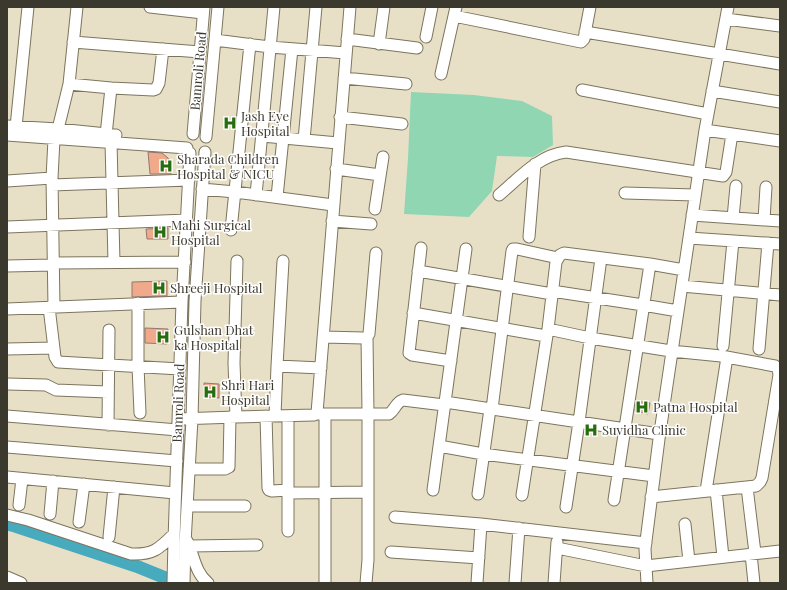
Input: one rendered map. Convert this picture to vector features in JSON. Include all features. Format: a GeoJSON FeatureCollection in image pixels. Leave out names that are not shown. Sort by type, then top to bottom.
{"type":"FeatureCollection","features":[{"type":"Feature","properties":{"kind":"street"},"geometry":{"type":"LineString","coordinates":[[28,7],[11,126],[56,134],[189,144],[200,133],[206,137],[208,147],[201,155],[194,155],[189,144]]}},
{"type":"Feature","properties":{"kind":"street"},"geometry":{"type":"LineString","coordinates":[[77,7],[69,84],[56,134],[52,181],[52,307],[55,357],[58,362],[180,369]]}},
{"type":"Feature","properties":{"kind":"street"},"geometry":{"type":"LineString","coordinates":[[150,7],[204,10]]}},
{"type":"Feature","properties":{"kind":"street","name":"Bamroli Road"},"geometry":{"type":"LineString","coordinates":[[206,137],[218,7]]}},
{"type":"Feature","properties":{"kind":"street"},"geometry":{"type":"LineString","coordinates":[[256,195],[274,7]]}},
{"type":"Feature","properties":{"kind":"street"},"geometry":{"type":"LineString","coordinates":[[304,140],[316,7]]}},
{"type":"Feature","properties":{"kind":"street"},"geometry":{"type":"LineString","coordinates":[[325,583],[324,494],[320,414],[318,410],[333,205],[350,7]]}},
{"type":"Feature","properties":{"kind":"street"},"geometry":{"type":"LineString","coordinates":[[380,44],[384,7]]}},
{"type":"Feature","properties":{"kind":"street"},"geometry":{"type":"LineString","coordinates":[[426,37],[430,7]]}},
{"type":"Feature","properties":{"kind":"street"},"geometry":{"type":"LineString","coordinates":[[441,74],[455,11],[583,42],[590,7]]}},
{"type":"Feature","properties":{"kind":"street"},"geometry":{"type":"LineString","coordinates":[[647,583],[646,543],[671,351],[705,130],[728,7]]}},
{"type":"Feature","properties":{"kind":"street","name":"Bamroli Road"},"geometry":{"type":"LineString","coordinates":[[173,583],[176,461],[182,302],[189,180],[189,144],[204,10]]}},
{"type":"Feature","properties":{"kind":"street"},"geometry":{"type":"LineString","coordinates":[[726,19],[780,26]]}},
{"type":"Feature","properties":{"kind":"street"},"geometry":{"type":"LineString","coordinates":[[585,32],[780,64]]}},
{"type":"Feature","properties":{"kind":"street"},"geometry":{"type":"LineString","coordinates":[[347,39],[417,48]]}},
{"type":"Feature","properties":{"kind":"street"},"geometry":{"type":"LineString","coordinates":[[215,40],[270,47],[346,53]]}},
{"type":"Feature","properties":{"kind":"street"},"geometry":{"type":"LineString","coordinates":[[74,42],[200,52]]}},
{"type":"Feature","properties":{"kind":"street"},"geometry":{"type":"LineString","coordinates":[[231,230],[250,44]]}},
{"type":"Feature","properties":{"kind":"street"},"geometry":{"type":"LineString","coordinates":[[69,84],[111,88],[156,89],[163,49]]}},
{"type":"Feature","properties":{"kind":"street"},"geometry":{"type":"LineString","coordinates":[[277,197],[292,49]]}},
{"type":"Feature","properties":{"kind":"street"},"geometry":{"type":"LineString","coordinates":[[344,78],[406,84]]}},
{"type":"Feature","properties":{"kind":"street"},"geometry":{"type":"LineString","coordinates":[[111,88],[109,139],[112,183],[114,262]]}},
{"type":"Feature","properties":{"kind":"street"},"geometry":{"type":"LineString","coordinates":[[582,90],[708,114]]}},
{"type":"Feature","properties":{"kind":"street"},"geometry":{"type":"LineString","coordinates":[[712,91],[780,102]]}},
{"type":"Feature","properties":{"kind":"street"},"geometry":{"type":"LineString","coordinates":[[340,117],[402,124]]}},
{"type":"Feature","properties":{"kind":"street"},"geometry":{"type":"LineString","coordinates":[[705,130],[780,141]]}},
{"type":"Feature","properties":{"kind":"street"},"geometry":{"type":"LineString","coordinates":[[7,135],[56,134]]}},
{"type":"Feature","properties":{"kind":"street"},"geometry":{"type":"LineString","coordinates":[[499,195],[535,164],[560,152],[699,171],[721,176],[725,175],[732,134]]}},
{"type":"Feature","properties":{"kind":"street"},"geometry":{"type":"LineString","coordinates":[[262,136],[338,143]]}},
{"type":"Feature","properties":{"kind":"street","name":"Bamroli Road"},"geometry":{"type":"LineString","coordinates":[[184,583],[192,419],[194,301],[205,152]]}},
{"type":"Feature","properties":{"kind":"street"},"geometry":{"type":"LineString","coordinates":[[375,209],[383,157]]}},
{"type":"Feature","properties":{"kind":"street"},"geometry":{"type":"LineString","coordinates":[[529,237],[535,164]]}},
{"type":"Feature","properties":{"kind":"street"},"geometry":{"type":"LineString","coordinates":[[336,169],[380,175]]}},
{"type":"Feature","properties":{"kind":"street"},"geometry":{"type":"LineString","coordinates":[[7,180],[112,183],[189,180]]}},
{"type":"Feature","properties":{"kind":"street"},"geometry":{"type":"LineString","coordinates":[[733,218],[736,186]]}},
{"type":"Feature","properties":{"kind":"street"},"geometry":{"type":"LineString","coordinates":[[764,220],[766,187]]}},
{"type":"Feature","properties":{"kind":"street"},"geometry":{"type":"LineString","coordinates":[[202,189],[333,205]]}},
{"type":"Feature","properties":{"kind":"street"},"geometry":{"type":"LineString","coordinates":[[625,193],[695,195]]}},
{"type":"Feature","properties":{"kind":"street"},"geometry":{"type":"LineString","coordinates":[[692,215],[780,221]]}},
{"type":"Feature","properties":{"kind":"street"},"geometry":{"type":"LineString","coordinates":[[7,226],[187,220]]}},
{"type":"Feature","properties":{"kind":"street"},"geometry":{"type":"LineString","coordinates":[[332,221],[371,224]]}},
{"type":"Feature","properties":{"kind":"street"},"geometry":{"type":"LineString","coordinates":[[689,238],[780,244]]}},
{"type":"Feature","properties":{"kind":"street"},"geometry":{"type":"LineString","coordinates":[[723,557],[711,491],[725,352],[733,241]]}},
{"type":"Feature","properties":{"kind":"street"},"geometry":{"type":"LineString","coordinates":[[759,349],[768,243]]}},
{"type":"Feature","properties":{"kind":"street"},"geometry":{"type":"LineString","coordinates":[[421,248],[409,353],[412,355],[451,361]]}},
{"type":"Feature","properties":{"kind":"street"},"geometry":{"type":"LineString","coordinates":[[433,490],[466,249]]}},
{"type":"Feature","properties":{"kind":"street"},"geometry":{"type":"LineString","coordinates":[[478,494],[513,249],[558,258]]}},
{"type":"Feature","properties":{"kind":"street"},"geometry":{"type":"LineString","coordinates":[[366,583],[368,560],[367,337],[370,331],[376,253]]}},
{"type":"Feature","properties":{"kind":"street"},"geometry":{"type":"LineString","coordinates":[[522,495],[535,416],[556,262],[560,255],[564,253],[684,270]]}},
{"type":"Feature","properties":{"kind":"street"},"geometry":{"type":"LineString","coordinates":[[566,507],[601,258]]}},
{"type":"Feature","properties":{"kind":"street"},"geometry":{"type":"LineString","coordinates":[[189,469],[225,469],[229,467],[233,417],[237,261]]}},
{"type":"Feature","properties":{"kind":"street"},"geometry":{"type":"LineString","coordinates":[[283,261],[277,366],[271,416],[268,488],[272,491],[324,494],[367,492]]}},
{"type":"Feature","properties":{"kind":"street"},"geometry":{"type":"LineString","coordinates":[[7,266],[114,262],[184,262]]}},
{"type":"Feature","properties":{"kind":"street"},"geometry":{"type":"LineString","coordinates":[[614,500],[650,264]]}},
{"type":"Feature","properties":{"kind":"street"},"geometry":{"type":"LineString","coordinates":[[418,271],[507,287],[644,305],[678,312]]}},
{"type":"Feature","properties":{"kind":"street"},"geometry":{"type":"LineString","coordinates":[[682,286],[780,295]]}},
{"type":"Feature","properties":{"kind":"street"},"geometry":{"type":"LineString","coordinates":[[7,309],[182,302]]}},
{"type":"Feature","properties":{"kind":"street"},"geometry":{"type":"LineString","coordinates":[[138,303],[140,413]]}},
{"type":"Feature","properties":{"kind":"street"},"geometry":{"type":"LineString","coordinates":[[413,313],[502,329],[590,338],[671,351],[725,352],[776,366],[779,372],[762,478],[758,484],[756,486],[651,497]]}},
{"type":"Feature","properties":{"kind":"street"},"geometry":{"type":"LineString","coordinates":[[108,424],[109,330]]}},
{"type":"Feature","properties":{"kind":"street"},"geometry":{"type":"LineString","coordinates":[[324,337],[367,337]]}},
{"type":"Feature","properties":{"kind":"street"},"geometry":{"type":"LineString","coordinates":[[7,349],[54,348]]}},
{"type":"Feature","properties":{"kind":"street"},"geometry":{"type":"LineString","coordinates":[[277,366],[321,368]]}},
{"type":"Feature","properties":{"kind":"street"},"geometry":{"type":"LineString","coordinates":[[7,384],[46,385],[58,390],[108,392]]}},
{"type":"Feature","properties":{"kind":"street"},"geometry":{"type":"LineString","coordinates":[[7,416],[108,424],[178,425],[192,419],[320,414],[389,414],[398,402],[403,400],[491,409],[660,434]]}},
{"type":"Feature","properties":{"kind":"street"},"geometry":{"type":"LineString","coordinates":[[288,416],[288,530]]}},
{"type":"Feature","properties":{"kind":"street"},"geometry":{"type":"LineString","coordinates":[[439,446],[484,454],[654,476]]}},
{"type":"Feature","properties":{"kind":"street"},"geometry":{"type":"LineString","coordinates":[[7,448],[176,461]]}},
{"type":"Feature","properties":{"kind":"street"},"geometry":{"type":"LineString","coordinates":[[7,477],[175,493]]}},
{"type":"Feature","properties":{"kind":"street"},"geometry":{"type":"LineString","coordinates":[[19,505],[22,479]]}},
{"type":"Feature","properties":{"kind":"street"},"geometry":{"type":"LineString","coordinates":[[50,514],[53,481]]}},
{"type":"Feature","properties":{"kind":"street"},"geometry":{"type":"LineString","coordinates":[[79,522],[84,484]]}},
{"type":"Feature","properties":{"kind":"street"},"geometry":{"type":"LineString","coordinates":[[109,537],[114,487]]}},
{"type":"Feature","properties":{"kind":"street"},"geometry":{"type":"LineString","coordinates":[[747,487],[754,583]]}},
{"type":"Feature","properties":{"kind":"street"},"geometry":{"type":"LineString","coordinates":[[187,506],[245,506]]}},
{"type":"Feature","properties":{"kind":"street"},"geometry":{"type":"LineString","coordinates":[[7,515],[28,520],[131,554],[142,554],[157,550],[174,537]]}},
{"type":"Feature","properties":{"kind":"street"},"geometry":{"type":"LineString","coordinates":[[395,517],[481,524],[646,543]]}},
{"type":"Feature","properties":{"kind":"street"},"geometry":{"type":"LineString","coordinates":[[477,583],[481,524]]}},
{"type":"Feature","properties":{"kind":"street"},"geometry":{"type":"LineString","coordinates":[[685,524],[689,561]]}},
{"type":"Feature","properties":{"kind":"street"},"geometry":{"type":"LineString","coordinates":[[515,583],[518,528]]}},
{"type":"Feature","properties":{"kind":"street"},"geometry":{"type":"LineString","coordinates":[[554,583],[558,533]]}},
{"type":"Feature","properties":{"kind":"street"},"geometry":{"type":"LineString","coordinates":[[208,583],[198,571],[187,542],[257,545]]}},
{"type":"Feature","properties":{"kind":"street"},"geometry":{"type":"LineString","coordinates":[[556,548],[646,566],[780,551]]}},
{"type":"Feature","properties":{"kind":"street"},"geometry":{"type":"LineString","coordinates":[[391,552],[479,558]]}},
{"type":"Feature","properties":{"kind":"street"},"geometry":{"type":"LineString","coordinates":[[7,577],[21,583]]}},
{"type":"Feature","properties":{"kind":"green space"},"geometry":{"type":"Polygon","coordinates":[[[411,92],[474,95],[522,101],[552,116],[553,145],[533,157],[497,156],[492,191],[469,217],[404,214],[411,92]]]}},
{"type":"Feature","properties":{"kind":"building"},"geometry":{"type":"Polygon","coordinates":[[[148,152],[162,153],[168,158],[171,174],[150,174],[148,152]]]}},
{"type":"Feature","properties":{"kind":"building"},"geometry":{"type":"Polygon","coordinates":[[[168,228],[168,239],[147,239],[146,229],[168,228]]]}},
{"type":"Feature","properties":{"kind":"building"},"geometry":{"type":"Polygon","coordinates":[[[167,281],[167,296],[132,297],[132,282],[167,281]]]}},
{"type":"Feature","properties":{"kind":"building"},"geometry":{"type":"Polygon","coordinates":[[[145,328],[168,329],[167,344],[145,343],[145,328]]]}},
{"type":"Feature","properties":{"kind":"building"},"geometry":{"type":"Polygon","coordinates":[[[204,383],[219,384],[219,398],[204,397],[204,383]]]}},
{"type":"Feature","properties":{"kind":"building"},"geometry":{"type":"Polygon","coordinates":[[[636,401],[650,403],[648,414],[635,411],[636,401]]]}},
{"type":"Feature","properties":{"kind":"waterway"},"geometry":{"type":"LineString","coordinates":[[7,524],[136,566],[178,583]]}},
{"type":"Feature","properties":{"kind":"place","name":"Jash Eye Hospital"},"geometry":{"type":"Point","coordinates":[230,123]}},
{"type":"Feature","properties":{"kind":"place","name":"Sharada Children Hospital & NICU"},"geometry":{"type":"Point","coordinates":[166,166]}},
{"type":"Feature","properties":{"kind":"place","name":"Mahi Surgical Hospital"},"geometry":{"type":"Point","coordinates":[160,232]}},
{"type":"Feature","properties":{"kind":"place","name":"Shreeji Hospital"},"geometry":{"type":"Point","coordinates":[159,288]}},
{"type":"Feature","properties":{"kind":"place","name":"Gulshan Dhat ka Hospital"},"geometry":{"type":"Point","coordinates":[163,337]}},
{"type":"Feature","properties":{"kind":"place","name":"Shri Hari Hospital"},"geometry":{"type":"Point","coordinates":[210,392]}},
{"type":"Feature","properties":{"kind":"place","name":"Patna Hospital"},"geometry":{"type":"Point","coordinates":[642,407]}},
{"type":"Feature","properties":{"kind":"place","name":"Suvidha Clinic"},"geometry":{"type":"Point","coordinates":[591,430]}}]}
